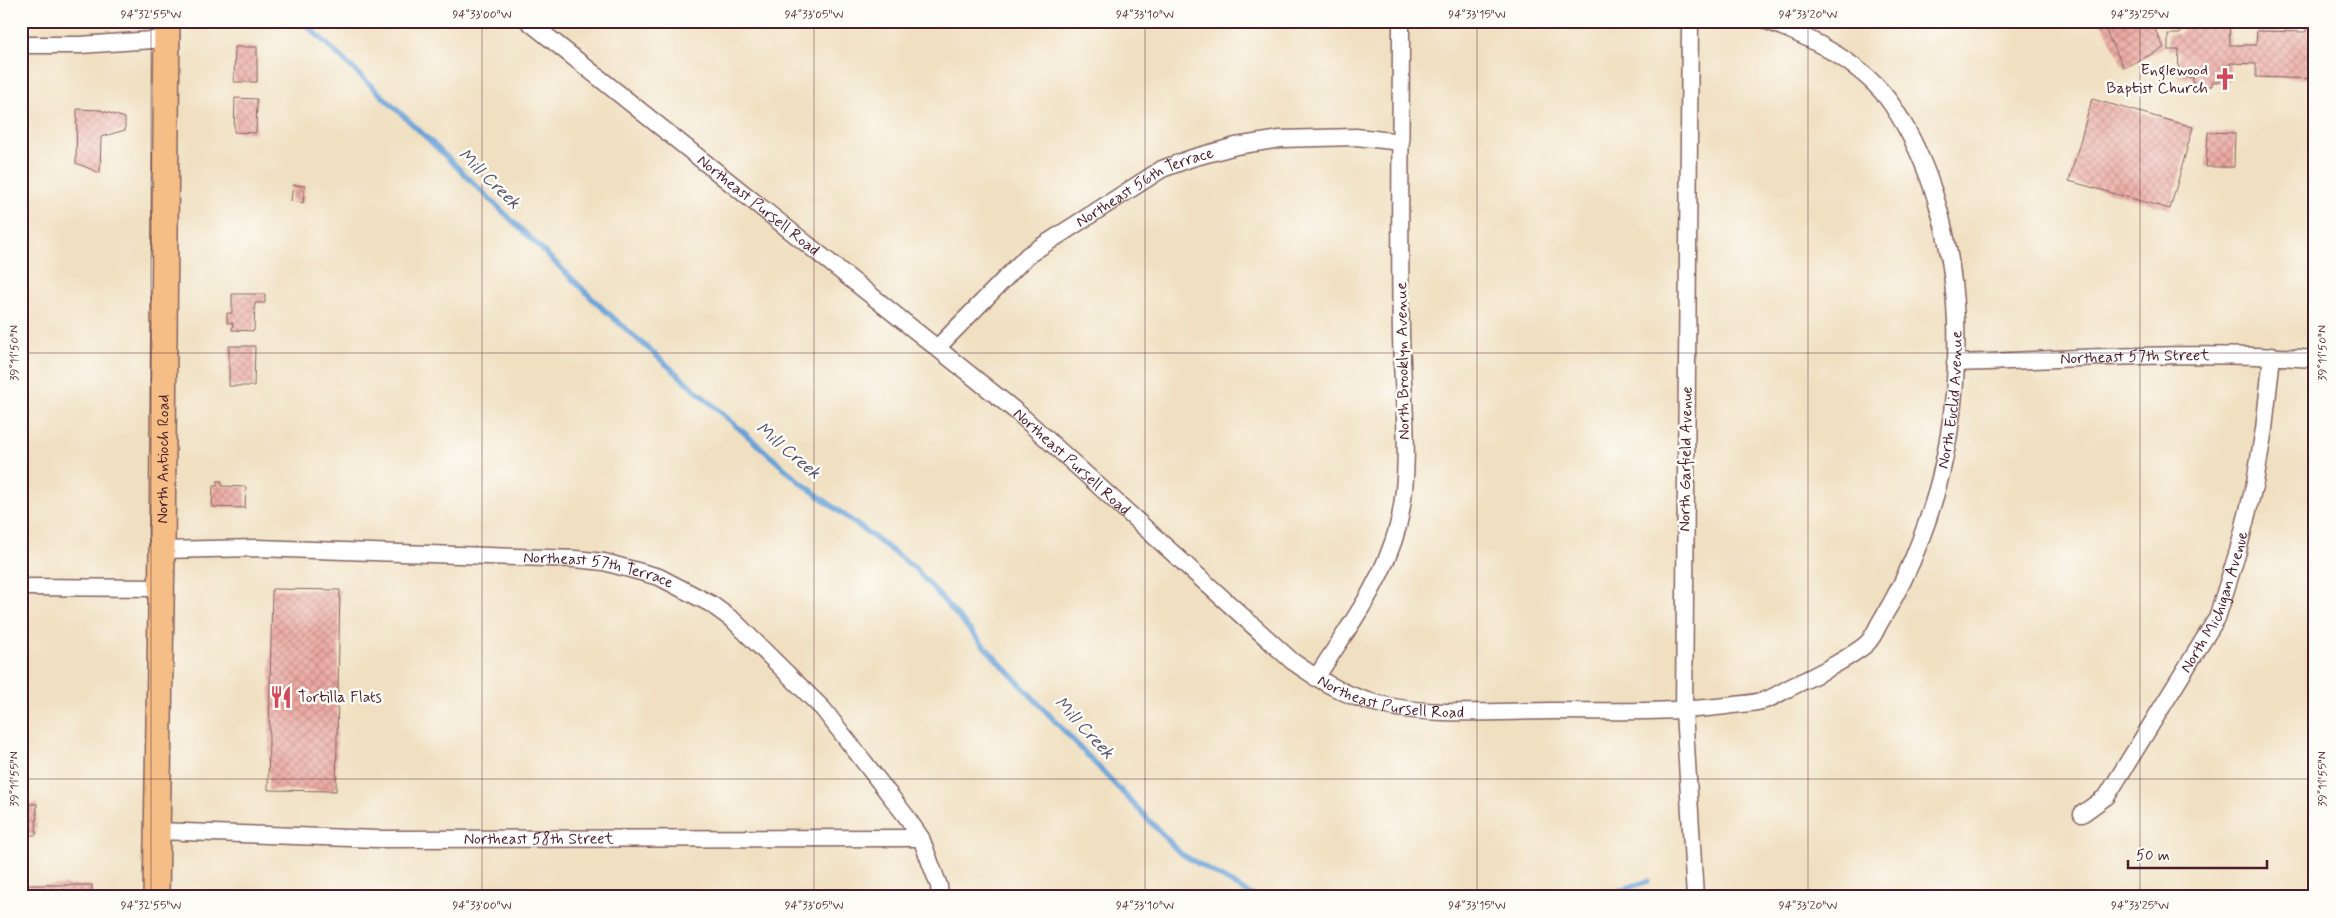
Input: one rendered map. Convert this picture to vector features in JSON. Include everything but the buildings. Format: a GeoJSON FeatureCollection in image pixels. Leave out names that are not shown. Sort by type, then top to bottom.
{"type":"FeatureCollection","features":[{"type":"Feature","properties":{"kind":"main road","name":"North Antioch Road"},"geometry":{"type":"LineString","coordinates":[[156,897],[162,588],[167,30]]}},
{"type":"Feature","properties":{"kind":"street","name":"Northeast Pursell Road"},"geometry":{"type":"LineString","coordinates":[[528,21],[1017,412],[1292,661],[1316,678],[1360,698],[1397,708],[1477,713],[1684,711]]}},
{"type":"Feature","properties":{"kind":"street","name":"North Brooklyn Avenue"},"geometry":{"type":"LineString","coordinates":[[1316,678],[1380,576],[1395,534],[1403,498],[1405,471],[1401,334],[1401,21]]}},
{"type":"Feature","properties":{"kind":"street","name":"North Garfield Avenue"},"geometry":{"type":"LineString","coordinates":[[1690,21],[1684,711],[1695,897]]}},
{"type":"Feature","properties":{"kind":"street","name":"North Euclid Avenue"},"geometry":{"type":"LineString","coordinates":[[1684,711],[1764,701],[1821,672],[1868,644],[1907,574],[1930,516],[1944,465],[1952,412],[1956,318],[1952,274],[1944,231],[1932,188],[1915,148],[1891,104],[1862,74],[1840,57],[1808,38],[1767,21]]}},
{"type":"Feature","properties":{"kind":"street"},"geometry":{"type":"LineString","coordinates":[[21,45],[80,45],[167,30]]}},
{"type":"Feature","properties":{"kind":"street","name":"Northeast 56th Terrace"},"geometry":{"type":"LineString","coordinates":[[937,348],[1028,256],[1162,169],[1192,158],[1236,146],[1280,139],[1356,137],[1401,142]]}},
{"type":"Feature","properties":{"kind":"street","name":"Northeast 57th Street"},"geometry":{"type":"LineString","coordinates":[[1955,363],[2146,356],[2272,356],[2315,359]]}},
{"type":"Feature","properties":{"kind":"street","name":"North Michigan Avenue"},"geometry":{"type":"LineString","coordinates":[[2082,814],[2107,796],[2217,618],[2238,551],[2255,482],[2264,429],[2272,356]]}},
{"type":"Feature","properties":{"kind":"street","name":"Northeast 57th Terrace"},"geometry":{"type":"LineString","coordinates":[[162,550],[257,548],[575,559],[604,562],[659,577],[711,604],[734,621],[823,709],[921,838],[939,886],[940,897]]}},
{"type":"Feature","properties":{"kind":"street"},"geometry":{"type":"LineString","coordinates":[[21,587],[162,588]]}},
{"type":"Feature","properties":{"kind":"street","name":"Northeast 58th Street"},"geometry":{"type":"LineString","coordinates":[[157,831],[376,839],[921,838]]}},
{"type":"Feature","properties":{"kind":"waterway","name":"Mill Creek"},"geometry":{"type":"LineString","coordinates":[[302,21],[425,136],[600,306],[800,482],[915,568],[984,646],[1180,853],[1255,897]]}},
{"type":"Feature","properties":{"kind":"waterway","name":"Mill Creek"},"geometry":{"type":"LineString","coordinates":[[1600,897],[1648,881]]}},
{"type":"Feature","properties":{"kind":"place","name":"Englewood Baptist Church"},"geometry":{"type":"Point","coordinates":[2225,79]}},
{"type":"Feature","properties":{"kind":"place","name":"Tortilla Flats"},"geometry":{"type":"Point","coordinates":[281,697]}}]}
